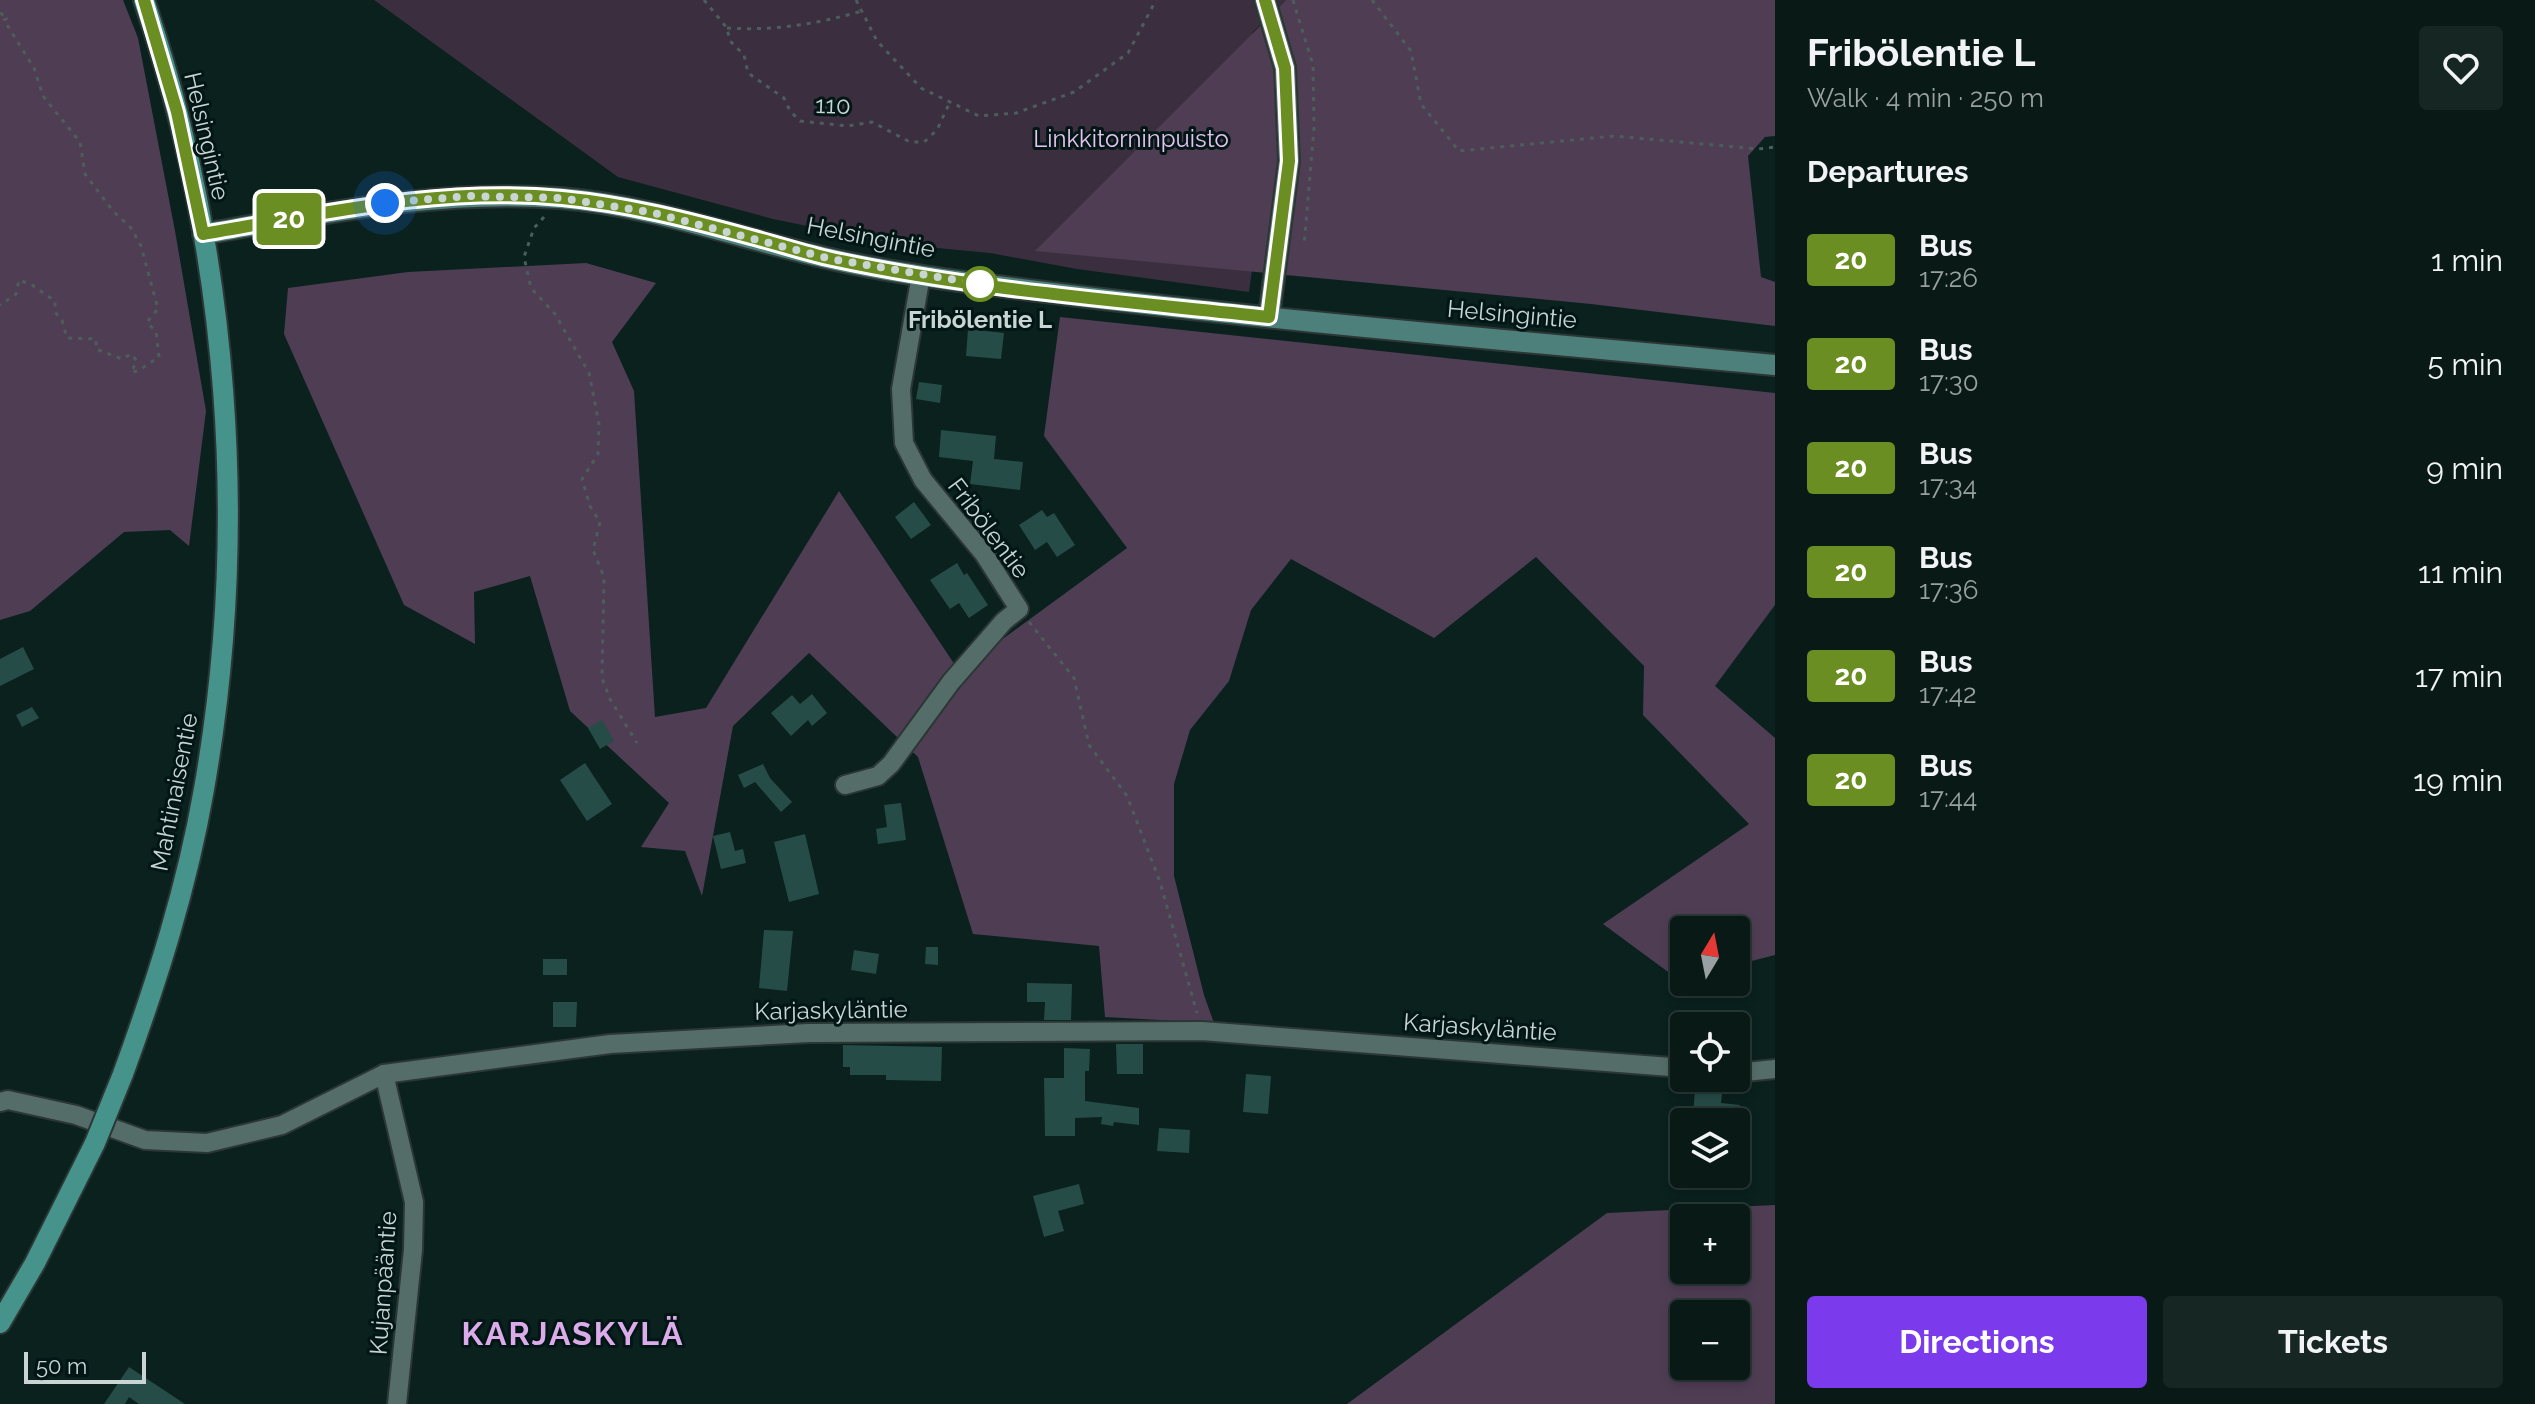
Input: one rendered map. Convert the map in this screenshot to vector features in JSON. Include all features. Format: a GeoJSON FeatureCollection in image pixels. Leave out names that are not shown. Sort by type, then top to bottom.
{"type":"FeatureCollection","features":[{"type":"Feature","properties":{"kind":"main road","name":"Helsingintie"},"geometry":{"type":"LineString","coordinates":[[144,0],[177,112],[203,234],[413,200],[468,196],[561,198],[650,212],[831,259],[1005,287],[1269,317],[1775,365]]}},
{"type":"Feature","properties":{"kind":"main road","name":"Mahtinaisentie"},"geometry":{"type":"LineString","coordinates":[[0,1323],[35,1263],[95,1143],[123,1074],[179,905],[204,791],[220,685],[227,586],[227,485],[216,326],[203,234]]}},
{"type":"Feature","properties":{"kind":"street"},"geometry":{"type":"LineString","coordinates":[[1265,0],[1285,68],[1289,161],[1269,317]]}},
{"type":"Feature","properties":{"kind":"street","name":"Fribölentie"},"geometry":{"type":"LineString","coordinates":[[845,785],[878,776],[891,764],[951,682],[1004,621],[1019,609],[984,554],[923,480],[904,443],[901,389],[921,275]]}},
{"type":"Feature","properties":{"kind":"street","name":"Karjaskyläntie"},"geometry":{"type":"LineString","coordinates":[[0,1102],[8,1100],[76,1115],[145,1140],[207,1143],[282,1125],[384,1074],[610,1044],[809,1033],[1202,1031],[1670,1067]]}},
{"type":"Feature","properties":{"kind":"street"},"geometry":{"type":"LineString","coordinates":[[1750,1072],[1775,1069]]}},
{"type":"Feature","properties":{"kind":"street","name":"Kujanpääntie"},"geometry":{"type":"LineString","coordinates":[[384,1074],[414,1202],[413,1250],[397,1404]]}},
{"type":"Feature","properties":{"kind":"path","name":"110"},"geometry":{"type":"LineString","coordinates":[[704,0],[727,28],[730,41],[744,55],[748,73],[784,98],[790,111],[800,121],[848,126],[872,122],[910,142],[924,142],[937,130],[950,102]]}},
{"type":"Feature","properties":{"kind":"path"},"geometry":{"type":"LineString","coordinates":[[856,0],[877,41],[921,88],[979,116],[1016,113],[1074,92],[1128,53],[1156,0]]}},
{"type":"Feature","properties":{"kind":"path"},"geometry":{"type":"LineString","coordinates":[[1293,0],[1313,65],[1314,128],[1304,246]]}},
{"type":"Feature","properties":{"kind":"path"},"geometry":{"type":"LineString","coordinates":[[1372,0],[1411,51],[1421,104],[1459,151],[1614,136],[1758,149],[1775,147]]}},
{"type":"Feature","properties":{"kind":"path"},"geometry":{"type":"LineString","coordinates":[[727,28],[751,30],[816,25],[862,11]]}},
{"type":"Feature","properties":{"kind":"path"},"geometry":{"type":"LineString","coordinates":[[0,13],[8,18],[4,20],[34,68],[43,96],[80,142],[85,174],[113,211],[131,228],[141,246],[158,309],[147,322],[156,332],[159,357],[138,371],[131,372],[137,361],[131,354],[122,359],[96,349],[96,339],[67,338],[62,320],[55,312],[55,301],[19,280],[16,294],[0,305]]}},
{"type":"Feature","properties":{"kind":"path"},"geometry":{"type":"LineString","coordinates":[[561,198],[534,228],[524,257],[531,288],[555,314],[589,373],[599,424],[598,454],[582,479],[590,506],[600,522],[593,550],[604,577],[602,678],[610,699],[637,743]]}},
{"type":"Feature","properties":{"kind":"path"},"geometry":{"type":"LineString","coordinates":[[1019,609],[1074,678],[1089,745],[1127,796],[1160,882],[1202,1031]]}},
{"type":"Feature","properties":{"kind":"green space","name":"Linkkitorninpuisto"},"geometry":{"type":"Polygon","coordinates":[[[374,0],[1286,0],[1252,33],[1270,139],[1249,292],[1077,269],[990,253],[895,244],[773,219],[618,177],[374,0]]]}},
{"type":"Feature","properties":{"kind":"shaded area"},"geometry":{"type":"Polygon","coordinates":[[[0,0],[123,0],[138,38],[206,411],[189,546],[170,530],[124,532],[30,611],[0,620],[0,0]]]}},
{"type":"Feature","properties":{"kind":"shaded area"},"geometry":{"type":"Polygon","coordinates":[[[1286,0],[1775,0],[1775,136],[1765,137],[1748,156],[1761,277],[1775,282],[1775,326],[1591,304],[1035,251],[1286,0]]]}},
{"type":"Feature","properties":{"kind":"shaded area"},"geometry":{"type":"Polygon","coordinates":[[[586,263],[656,283],[612,342],[634,391],[655,717],[706,708],[839,491],[959,671],[1127,548],[1044,436],[1060,317],[1775,393],[1775,605],[1715,686],[1775,738],[1775,955],[1750,961],[1750,916],[1670,916],[1670,973],[1603,924],[1749,824],[1643,715],[1644,666],[1536,557],[1434,638],[1291,559],[1251,610],[1229,681],[1190,730],[1174,784],[1174,876],[1214,1023],[1105,1017],[1099,946],[973,934],[918,757],[809,653],[733,726],[702,896],[685,851],[641,847],[669,803],[570,711],[530,576],[474,592],[475,644],[404,605],[284,334],[288,288],[408,272],[586,263]]]}},
{"type":"Feature","properties":{"kind":"shaded area"},"geometry":{"type":"Polygon","coordinates":[[[1775,1205],[1775,1404],[1347,1404],[1607,1213],[1670,1210],[1670,1284],[1750,1284],[1750,1206],[1775,1205]]]}},
{"type":"Feature","properties":{"kind":"building"},"geometry":{"type":"Polygon","coordinates":[[[968,329],[1004,333],[1001,359],[966,356],[968,329]]]}},
{"type":"Feature","properties":{"kind":"building"},"geometry":{"type":"Polygon","coordinates":[[[919,382],[942,385],[940,403],[916,399],[919,382]]]}},
{"type":"Feature","properties":{"kind":"building"},"geometry":{"type":"Polygon","coordinates":[[[941,430],[996,436],[994,459],[1023,462],[1020,490],[970,484],[973,461],[939,457],[941,430]]]}},
{"type":"Feature","properties":{"kind":"building"},"geometry":{"type":"Polygon","coordinates":[[[914,502],[931,525],[911,539],[895,517],[914,502]]]}},
{"type":"Feature","properties":{"kind":"building"},"geometry":{"type":"Polygon","coordinates":[[[1042,510],[1047,517],[1054,513],[1075,545],[1057,557],[1047,542],[1035,550],[1019,525],[1042,510]]]}},
{"type":"Feature","properties":{"kind":"building"},"geometry":{"type":"Polygon","coordinates":[[[957,563],[988,605],[969,618],[959,603],[950,609],[930,580],[957,563]]]}},
{"type":"Feature","properties":{"kind":"building"},"geometry":{"type":"Polygon","coordinates":[[[23,647],[34,669],[0,686],[0,659],[23,647]]]}},
{"type":"Feature","properties":{"kind":"building"},"geometry":{"type":"Polygon","coordinates":[[[812,694],[827,713],[812,726],[808,720],[791,736],[771,713],[792,695],[800,704],[812,694]]]}},
{"type":"Feature","properties":{"kind":"building"},"geometry":{"type":"Polygon","coordinates":[[[32,707],[39,718],[22,727],[16,715],[32,707]]]}},
{"type":"Feature","properties":{"kind":"building"},"geometry":{"type":"Polygon","coordinates":[[[602,720],[614,741],[600,749],[588,728],[602,720]]]}},
{"type":"Feature","properties":{"kind":"building"},"geometry":{"type":"Polygon","coordinates":[[[585,763],[612,804],[587,821],[560,780],[585,763]]]}},
{"type":"Feature","properties":{"kind":"building"},"geometry":{"type":"Polygon","coordinates":[[[763,764],[770,778],[792,802],[781,812],[755,782],[744,788],[738,775],[763,764]]]}},
{"type":"Feature","properties":{"kind":"building"},"geometry":{"type":"Polygon","coordinates":[[[901,803],[906,840],[878,844],[876,829],[887,827],[884,805],[901,803]]]}},
{"type":"Feature","properties":{"kind":"building"},"geometry":{"type":"Polygon","coordinates":[[[730,832],[735,851],[743,849],[746,863],[721,869],[713,836],[730,832]]]}},
{"type":"Feature","properties":{"kind":"building"},"geometry":{"type":"Polygon","coordinates":[[[805,834],[819,894],[789,902],[774,842],[805,834]]]}},
{"type":"Feature","properties":{"kind":"building"},"geometry":{"type":"Polygon","coordinates":[[[764,930],[793,931],[787,991],[759,988],[764,930]]]}},
{"type":"Feature","properties":{"kind":"building"},"geometry":{"type":"Polygon","coordinates":[[[926,947],[938,947],[938,965],[925,964],[926,947]]]}},
{"type":"Feature","properties":{"kind":"building"},"geometry":{"type":"Polygon","coordinates":[[[854,950],[879,954],[876,974],[851,970],[854,950]]]}},
{"type":"Feature","properties":{"kind":"building"},"geometry":{"type":"Polygon","coordinates":[[[543,959],[567,959],[567,975],[543,975],[543,959]]]}},
{"type":"Feature","properties":{"kind":"building"},"geometry":{"type":"Polygon","coordinates":[[[1027,983],[1072,984],[1071,1020],[1044,1020],[1045,1002],[1027,1002],[1027,983]]]}},
{"type":"Feature","properties":{"kind":"building"},"geometry":{"type":"Polygon","coordinates":[[[553,1002],[577,1002],[576,1027],[553,1027],[553,1002]]]}},
{"type":"Feature","properties":{"kind":"building"},"geometry":{"type":"Polygon","coordinates":[[[1116,1044],[1143,1044],[1143,1074],[1117,1074],[1116,1044]]]}},
{"type":"Feature","properties":{"kind":"building"},"geometry":{"type":"Polygon","coordinates":[[[843,1045],[942,1047],[941,1081],[886,1080],[886,1075],[850,1075],[850,1067],[843,1067],[843,1045]]]}},
{"type":"Feature","properties":{"kind":"building"},"geometry":{"type":"Polygon","coordinates":[[[1064,1048],[1090,1049],[1089,1071],[1085,1071],[1085,1101],[1139,1108],[1139,1125],[1101,1124],[1102,1117],[1075,1118],[1075,1136],[1045,1136],[1044,1078],[1064,1078],[1064,1048]]]}},
{"type":"Feature","properties":{"kind":"building"},"geometry":{"type":"Polygon","coordinates":[[[1246,1074],[1271,1076],[1268,1114],[1243,1112],[1246,1074]]]}},
{"type":"Feature","properties":{"kind":"building"},"geometry":{"type":"Polygon","coordinates":[[[1695,1092],[1722,1094],[1721,1103],[1740,1105],[1740,1108],[1694,1108],[1695,1092]]]}},
{"type":"Feature","properties":{"kind":"building"},"geometry":{"type":"Polygon","coordinates":[[[1159,1128],[1190,1130],[1189,1153],[1157,1151],[1159,1128]]]}},
{"type":"Feature","properties":{"kind":"building"},"geometry":{"type":"Polygon","coordinates":[[[1079,1184],[1084,1204],[1058,1211],[1064,1231],[1044,1237],[1033,1196],[1079,1184]]]}},
{"type":"Feature","properties":{"kind":"building"},"geometry":{"type":"Polygon","coordinates":[[[129,1367],[185,1404],[139,1404],[129,1397],[125,1404],[104,1404],[129,1367]]]}},
{"type":"Feature","properties":{"kind":"bus line","name":"20"},"geometry":{"type":"LineString","coordinates":[[144,0],[177,112],[203,234],[413,200],[468,196],[561,198],[650,212],[831,259],[921,275],[1269,317],[1289,161],[1285,68],[1265,0]]}},
{"type":"Feature","properties":{"kind":"place","name":"Fribölentie L"},"geometry":{"type":"Point","coordinates":[980,284]}},
{"type":"Feature","properties":{"kind":"district","name":"KARJASKYLÄ"},"geometry":{"type":"Point","coordinates":[573,1333]}},
{"type":"Feature","properties":{"kind":"route"},"geometry":{"type":"LineString","coordinates":[[385,203],[468,196],[561,198],[650,212],[831,259],[980,284]]}}]}
